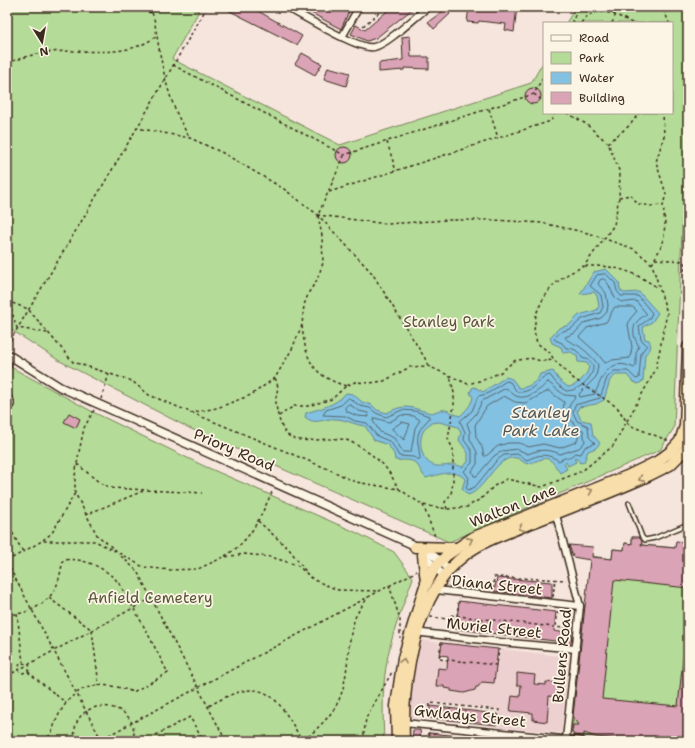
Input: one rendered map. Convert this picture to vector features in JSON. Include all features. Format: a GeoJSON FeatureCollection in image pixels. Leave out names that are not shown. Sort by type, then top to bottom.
{"type":"FeatureCollection","features":[{"type":"Feature","properties":{"kind":"highway","name":"Walton Lane"},"geometry":{"type":"LineString","coordinates":[[397,741],[396,706],[403,658],[414,632],[446,573],[463,557],[479,546],[658,461],[675,447],[687,434],[688,347]]}},
{"type":"Feature","properties":{"kind":"highway","name":"Walton Lane"},"geometry":{"type":"LineString","coordinates":[[404,741],[406,681],[414,632],[426,584],[438,564],[455,548],[474,537],[555,509],[626,487],[662,470],[688,447]]}},
{"type":"Feature","properties":{"kind":"highway"},"geometry":{"type":"LineString","coordinates":[[426,584],[418,550],[455,548]]}},
{"type":"Feature","properties":{"kind":"street"},"geometry":{"type":"LineString","coordinates":[[286,7],[298,10],[342,37],[364,47],[373,48],[383,43],[428,7]]}},
{"type":"Feature","properties":{"kind":"street"},"geometry":{"type":"LineString","coordinates":[[342,37],[359,7]]}},
{"type":"Feature","properties":{"kind":"street","name":"Priory Road"},"geometry":{"type":"LineString","coordinates":[[9,356],[60,387],[276,482],[418,550],[438,564],[446,573]]}},
{"type":"Feature","properties":{"kind":"street"},"geometry":{"type":"LineString","coordinates":[[675,460],[688,456]]}},
{"type":"Feature","properties":{"kind":"street","name":"Bullens Road"},"geometry":{"type":"LineString","coordinates":[[555,509],[580,606],[566,739]]}},
{"type":"Feature","properties":{"kind":"street","name":"Diana Street"},"geometry":{"type":"LineString","coordinates":[[436,590],[459,594],[580,606]]}},
{"type":"Feature","properties":{"kind":"street","name":"Muriel Street"},"geometry":{"type":"LineString","coordinates":[[414,632],[576,649]]}},
{"type":"Feature","properties":{"kind":"street","name":"Gwladys Street"},"geometry":{"type":"LineString","coordinates":[[404,723],[582,741]]}},
{"type":"Feature","properties":{"kind":"lane"},"geometry":{"type":"LineString","coordinates":[[7,371],[9,356]]}},
{"type":"Feature","properties":{"kind":"lane"},"geometry":{"type":"LineString","coordinates":[[7,394],[12,401],[12,406],[7,411]]}},
{"type":"Feature","properties":{"kind":"lane"},"geometry":{"type":"LineString","coordinates":[[628,503],[642,537],[645,540],[655,538],[688,524]]}},
{"type":"Feature","properties":{"kind":"path"},"geometry":{"type":"LineString","coordinates":[[7,346],[174,66],[207,7]]}},
{"type":"Feature","properties":{"kind":"path"},"geometry":{"type":"LineString","coordinates":[[342,7],[355,14]]}},
{"type":"Feature","properties":{"kind":"path"},"geometry":{"type":"LineString","coordinates":[[363,26],[386,7]]}},
{"type":"Feature","properties":{"kind":"path"},"geometry":{"type":"LineString","coordinates":[[572,22],[580,7]]}},
{"type":"Feature","properties":{"kind":"path"},"geometry":{"type":"LineString","coordinates":[[659,7],[664,10],[669,22]]}},
{"type":"Feature","properties":{"kind":"path"},"geometry":{"type":"LineString","coordinates":[[664,10],[667,7]]}},
{"type":"Feature","properties":{"kind":"path"},"geometry":{"type":"LineString","coordinates":[[150,8],[154,18],[173,108],[190,138]]}},
{"type":"Feature","properties":{"kind":"path"},"geometry":{"type":"LineString","coordinates":[[582,22],[593,13],[606,11],[616,14],[630,22]]}},
{"type":"Feature","properties":{"kind":"path"},"geometry":{"type":"LineString","coordinates":[[612,22],[616,14]]}},
{"type":"Feature","properties":{"kind":"path"},"geometry":{"type":"LineString","coordinates":[[7,64],[30,56],[51,52],[125,50],[144,45],[157,36]]}},
{"type":"Feature","properties":{"kind":"path"},"geometry":{"type":"LineString","coordinates":[[174,66],[344,155],[534,94],[543,76]]}},
{"type":"Feature","properties":{"kind":"path"},"geometry":{"type":"LineString","coordinates":[[534,94],[543,101]]}},
{"type":"Feature","properties":{"kind":"path"},"geometry":{"type":"LineString","coordinates":[[489,109],[498,138]]}},
{"type":"Feature","properties":{"kind":"path"},"geometry":{"type":"LineString","coordinates":[[329,192],[551,121],[554,114]]}},
{"type":"Feature","properties":{"kind":"path"},"geometry":{"type":"LineString","coordinates":[[569,114],[586,124],[608,143],[620,173],[619,197],[614,225],[584,266]]}},
{"type":"Feature","properties":{"kind":"path"},"geometry":{"type":"LineString","coordinates":[[608,143],[630,125],[638,114]]}},
{"type":"Feature","properties":{"kind":"path"},"geometry":{"type":"LineString","coordinates":[[652,264],[663,243],[665,214],[663,205],[666,194],[656,162],[664,136],[663,114]]}},
{"type":"Feature","properties":{"kind":"path"},"geometry":{"type":"LineString","coordinates":[[137,128],[190,138],[223,152],[270,181],[318,215],[372,273],[426,360],[428,366]]}},
{"type":"Feature","properties":{"kind":"path"},"geometry":{"type":"LineString","coordinates":[[387,141],[396,170]]}},
{"type":"Feature","properties":{"kind":"path"},"geometry":{"type":"LineString","coordinates":[[344,155],[318,215],[322,236],[323,263],[317,280],[309,292],[304,306],[302,326],[304,345],[309,361],[319,374],[329,381],[346,386]]}},
{"type":"Feature","properties":{"kind":"path"},"geometry":{"type":"LineString","coordinates":[[619,197],[631,195],[638,204],[652,206],[663,205]]}},
{"type":"Feature","properties":{"kind":"path"},"geometry":{"type":"LineString","coordinates":[[8,302],[28,309],[73,362],[132,381],[149,395],[333,471],[355,482],[399,489],[423,504],[447,509],[467,507],[482,498],[494,486],[507,479],[542,487],[582,471],[613,446],[656,368],[667,314],[652,264],[634,249],[588,233],[542,223],[494,220],[448,220],[387,224],[318,215]]}},
{"type":"Feature","properties":{"kind":"path"},"geometry":{"type":"LineString","coordinates":[[655,259],[684,262],[685,276],[688,276]]}},
{"type":"Feature","properties":{"kind":"path"},"geometry":{"type":"LineString","coordinates":[[658,288],[624,269],[606,265],[584,266],[568,274],[552,286],[542,300],[536,314],[534,330],[537,343],[550,353],[554,360],[576,381],[617,407],[629,425],[671,442]]}},
{"type":"Feature","properties":{"kind":"path"},"geometry":{"type":"LineString","coordinates":[[8,302],[17,328]]}},
{"type":"Feature","properties":{"kind":"path"},"geometry":{"type":"LineString","coordinates":[[190,413],[217,408],[251,395],[275,378],[292,349],[302,326]]}},
{"type":"Feature","properties":{"kind":"path"},"geometry":{"type":"LineString","coordinates":[[17,328],[48,333]]}},
{"type":"Feature","properties":{"kind":"path"},"geometry":{"type":"LineString","coordinates":[[279,416],[294,406],[308,406],[332,399],[346,386],[354,382],[370,383],[384,381],[410,367],[428,366],[468,384],[483,380],[501,372],[514,361],[530,358],[541,361],[554,360]]}},
{"type":"Feature","properties":{"kind":"path"},"geometry":{"type":"LineString","coordinates":[[101,740],[7,562],[42,541],[52,533],[75,493],[77,464],[84,428],[102,397],[110,374]]}},
{"type":"Feature","properties":{"kind":"path"},"geometry":{"type":"LineString","coordinates":[[447,509],[445,502],[451,494],[454,463],[453,449],[448,439],[454,409],[454,392],[450,376]]}},
{"type":"Feature","properties":{"kind":"path"},"geometry":{"type":"LineString","coordinates":[[275,378],[279,386],[276,401],[279,416],[284,430],[292,438],[302,440],[326,438],[348,441],[384,465],[399,489]]}},
{"type":"Feature","properties":{"kind":"path"},"geometry":{"type":"LineString","coordinates":[[77,464],[100,483],[111,488],[202,493]]}},
{"type":"Feature","properties":{"kind":"path"},"geometry":{"type":"LineString","coordinates":[[42,541],[95,541],[143,567],[170,570],[198,569],[224,557],[237,548],[252,533],[276,482]]}},
{"type":"Feature","properties":{"kind":"path"},"geometry":{"type":"LineString","coordinates":[[86,515],[145,491]]}},
{"type":"Feature","properties":{"kind":"path"},"geometry":{"type":"LineString","coordinates":[[75,493],[97,535],[137,571],[226,741]]}},
{"type":"Feature","properties":{"kind":"path"},"geometry":{"type":"LineString","coordinates":[[258,522],[289,549],[308,575]]}},
{"type":"Feature","properties":{"kind":"path"},"geometry":{"type":"LineString","coordinates":[[7,533],[12,532],[23,552]]}},
{"type":"Feature","properties":{"kind":"path"},"geometry":{"type":"LineString","coordinates":[[224,557],[245,554],[272,557],[296,565],[314,580],[338,590],[378,591]]}},
{"type":"Feature","properties":{"kind":"path"},"geometry":{"type":"LineString","coordinates":[[7,614],[32,609],[39,606],[49,598],[60,579],[64,560],[72,559],[95,565],[117,581],[134,608],[168,673],[133,692],[120,687],[95,684],[77,694],[66,703],[57,716],[51,735],[40,741]]}},
{"type":"Feature","properties":{"kind":"path"},"geometry":{"type":"LineString","coordinates":[[98,741],[389,585],[422,569]]}},
{"type":"Feature","properties":{"kind":"path"},"geometry":{"type":"LineString","coordinates":[[492,597],[494,577],[574,580]]}},
{"type":"Feature","properties":{"kind":"path"},"geometry":{"type":"LineString","coordinates":[[555,579],[556,627]]}},
{"type":"Feature","properties":{"kind":"path"},"geometry":{"type":"LineString","coordinates":[[389,585],[400,619],[399,644]]}},
{"type":"Feature","properties":{"kind":"path"},"geometry":{"type":"LineString","coordinates":[[457,616],[459,594]]}},
{"type":"Feature","properties":{"kind":"path"},"geometry":{"type":"LineString","coordinates":[[209,706],[232,693],[244,690],[263,692],[274,698],[284,710],[301,741],[320,726],[337,703],[345,677],[348,648],[354,619],[369,596]]}},
{"type":"Feature","properties":{"kind":"path"},"geometry":{"type":"LineString","coordinates":[[49,598],[92,631],[99,685]]}},
{"type":"Feature","properties":{"kind":"path"},"geometry":{"type":"LineString","coordinates":[[7,676],[152,598]]}},
{"type":"Feature","properties":{"kind":"path"},"geometry":{"type":"LineString","coordinates":[[17,613],[23,662]]}},
{"type":"Feature","properties":{"kind":"path"},"geometry":{"type":"LineString","coordinates":[[500,642],[497,665],[439,659],[449,615],[578,629]]}},
{"type":"Feature","properties":{"kind":"path"},"geometry":{"type":"LineString","coordinates":[[424,616],[448,619]]}},
{"type":"Feature","properties":{"kind":"path"},"geometry":{"type":"LineString","coordinates":[[23,662],[29,664]]}},
{"type":"Feature","properties":{"kind":"path"},"geometry":{"type":"LineString","coordinates":[[18,670],[20,663],[23,662]]}},
{"type":"Feature","properties":{"kind":"path"},"geometry":{"type":"LineString","coordinates":[[28,672],[30,668],[29,664]]}},
{"type":"Feature","properties":{"kind":"path"},"geometry":{"type":"LineString","coordinates":[[18,670],[22,673],[28,672],[66,703]]}},
{"type":"Feature","properties":{"kind":"path"},"geometry":{"type":"LineString","coordinates":[[363,741],[366,718],[392,671]]}},
{"type":"Feature","properties":{"kind":"path"},"geometry":{"type":"LineString","coordinates":[[428,741],[430,703],[499,710],[496,732]]}},
{"type":"Feature","properties":{"kind":"path"},"geometry":{"type":"LineString","coordinates":[[75,741],[76,725],[86,712],[93,708],[104,706],[116,708],[125,714],[131,723],[133,741]]}},
{"type":"Feature","properties":{"kind":"path"},"geometry":{"type":"LineString","coordinates":[[154,741],[156,735],[190,717],[203,741]]}},
{"type":"Feature","properties":{"kind":"path"},"geometry":{"type":"LineString","coordinates":[[7,735],[10,741]]}},
{"type":"Feature","properties":{"kind":"shaded area"},"geometry":{"type":"Polygon","coordinates":[[[422,640],[440,643],[438,659],[498,666],[500,649],[569,657],[561,733],[497,727],[499,709],[430,702],[428,718],[409,717],[414,674],[422,640]]]}},
{"type":"Feature","properties":{"kind":"green space","name":"Stanley Park"},"geometry":{"type":"Polygon","coordinates":[[[7,7],[191,7],[199,11],[172,59],[340,145],[531,83],[543,63],[543,114],[673,114],[673,22],[567,22],[576,7],[688,7],[688,83],[674,428],[660,450],[449,542],[189,428],[58,360],[7,327],[7,7]]]}},
{"type":"Feature","properties":{"kind":"green space","name":"Anfield Cemetery"},"geometry":{"type":"Polygon","coordinates":[[[7,365],[93,412],[204,466],[353,531],[394,552],[413,578],[390,644],[383,695],[384,741],[7,741],[7,365]]]}},
{"type":"Feature","properties":{"kind":"green space"},"geometry":{"type":"Polygon","coordinates":[[[632,537],[642,538],[642,545],[688,549],[687,741],[640,741],[574,735],[572,732],[591,556],[612,559],[613,549],[624,550],[625,543],[632,544],[632,537]]]}},
{"type":"Feature","properties":{"kind":"water","name":"Stanley Park Lake"},"geometry":{"type":"Polygon","coordinates":[[[606,269],[619,282],[620,290],[624,293],[639,292],[658,313],[652,322],[643,327],[645,339],[649,340],[651,346],[650,350],[645,354],[643,381],[638,384],[632,381],[627,375],[616,375],[610,380],[604,400],[596,404],[579,407],[577,411],[581,420],[591,422],[593,435],[600,443],[596,448],[588,451],[584,462],[580,463],[576,457],[574,458],[576,462],[568,466],[566,462],[564,463],[567,469],[560,473],[553,463],[547,459],[528,464],[517,458],[510,458],[503,461],[480,487],[468,495],[462,489],[465,479],[461,476],[446,473],[426,478],[414,462],[408,460],[395,460],[394,454],[388,445],[374,440],[365,426],[339,419],[312,421],[305,417],[306,413],[332,404],[346,393],[353,394],[362,402],[372,405],[377,410],[387,413],[399,408],[410,407],[432,413],[447,410],[460,416],[471,403],[473,397],[470,393],[472,388],[475,387],[483,392],[506,377],[512,379],[519,388],[522,388],[535,382],[540,374],[553,371],[559,380],[568,387],[575,385],[586,374],[589,367],[587,363],[578,362],[577,356],[571,352],[563,353],[561,347],[552,343],[550,337],[559,328],[569,325],[579,315],[597,310],[599,306],[597,296],[594,292],[580,294],[594,272],[606,269]],[[439,422],[431,423],[425,428],[422,435],[421,446],[424,457],[427,461],[437,466],[453,465],[462,467],[468,462],[468,453],[459,440],[461,433],[458,427],[439,422]]]}},
{"type":"Feature","properties":{"kind":"building"},"geometry":{"type":"Polygon","coordinates":[[[222,7],[251,7],[302,36],[297,45],[222,7]]]}},
{"type":"Feature","properties":{"kind":"building"},"geometry":{"type":"Polygon","coordinates":[[[300,7],[351,7],[341,29],[300,7]]]}},
{"type":"Feature","properties":{"kind":"building"},"geometry":{"type":"Polygon","coordinates":[[[392,7],[415,7],[376,38],[367,41],[351,34],[356,25],[365,30],[392,7]]]}},
{"type":"Feature","properties":{"kind":"building"},"geometry":{"type":"Polygon","coordinates":[[[469,7],[517,7],[514,32],[505,30],[506,24],[479,21],[478,23],[467,22],[469,7]]]}},
{"type":"Feature","properties":{"kind":"building"},"geometry":{"type":"Polygon","coordinates":[[[446,9],[450,14],[434,29],[428,22],[446,9]]]}},
{"type":"Feature","properties":{"kind":"building"},"geometry":{"type":"Polygon","coordinates":[[[410,36],[411,57],[429,57],[429,69],[404,68],[404,70],[379,72],[379,63],[403,60],[402,37],[410,36]]]}},
{"type":"Feature","properties":{"kind":"building"},"geometry":{"type":"Polygon","coordinates":[[[302,53],[322,64],[315,75],[295,64],[302,53]]]}},
{"type":"Feature","properties":{"kind":"building"},"geometry":{"type":"Polygon","coordinates":[[[328,67],[350,73],[346,86],[324,79],[328,67]]]}},
{"type":"Feature","properties":{"kind":"building"},"geometry":{"type":"Polygon","coordinates":[[[533,88],[539,90],[541,96],[539,102],[533,104],[527,102],[525,96],[527,90],[533,88]]]}},
{"type":"Feature","properties":{"kind":"building"},"geometry":{"type":"Polygon","coordinates":[[[344,147],[350,149],[352,155],[350,161],[344,163],[338,161],[336,155],[338,149],[344,147]]]}},
{"type":"Feature","properties":{"kind":"building"},"geometry":{"type":"Polygon","coordinates":[[[69,413],[80,419],[76,428],[64,422],[69,413]]]}},
{"type":"Feature","properties":{"kind":"building"},"geometry":{"type":"Polygon","coordinates":[[[632,537],[639,537],[642,541],[641,545],[675,548],[676,541],[686,542],[685,549],[688,549],[688,588],[614,580],[602,699],[678,706],[684,650],[688,650],[687,741],[640,741],[596,737],[584,733],[584,736],[574,735],[572,732],[573,725],[579,725],[573,716],[590,560],[573,557],[569,545],[593,547],[592,557],[612,559],[613,549],[624,550],[625,543],[632,544],[632,537]]]}},
{"type":"Feature","properties":{"kind":"building"},"geometry":{"type":"Polygon","coordinates":[[[497,578],[552,582],[552,598],[494,591],[497,578]]]}},
{"type":"Feature","properties":{"kind":"building"},"geometry":{"type":"Polygon","coordinates":[[[459,601],[556,612],[554,631],[572,634],[571,643],[449,628],[450,619],[457,619],[459,601]]]}},
{"type":"Feature","properties":{"kind":"building"},"geometry":{"type":"Polygon","coordinates":[[[442,643],[498,649],[494,683],[482,682],[478,687],[476,687],[475,690],[464,693],[451,691],[451,689],[444,688],[444,686],[436,686],[438,668],[447,669],[448,656],[440,655],[442,643]]]}},
{"type":"Feature","properties":{"kind":"building"},"geometry":{"type":"Polygon","coordinates":[[[517,673],[535,675],[534,684],[546,685],[546,682],[558,683],[556,697],[549,696],[547,722],[533,720],[533,713],[510,711],[512,696],[520,697],[521,685],[517,685],[517,673]]]}},
{"type":"Feature","properties":{"kind":"building"},"geometry":{"type":"Polygon","coordinates":[[[430,706],[498,714],[496,725],[429,718],[430,706]]]}},
{"type":"Feature","properties":{"kind":"building"},"geometry":{"type":"Polygon","coordinates":[[[413,730],[420,730],[421,741],[412,741],[413,730]]]}},
{"type":"Feature","properties":{"kind":"building"},"geometry":{"type":"Polygon","coordinates":[[[430,733],[469,737],[469,741],[429,741],[430,733]]]}}]}
